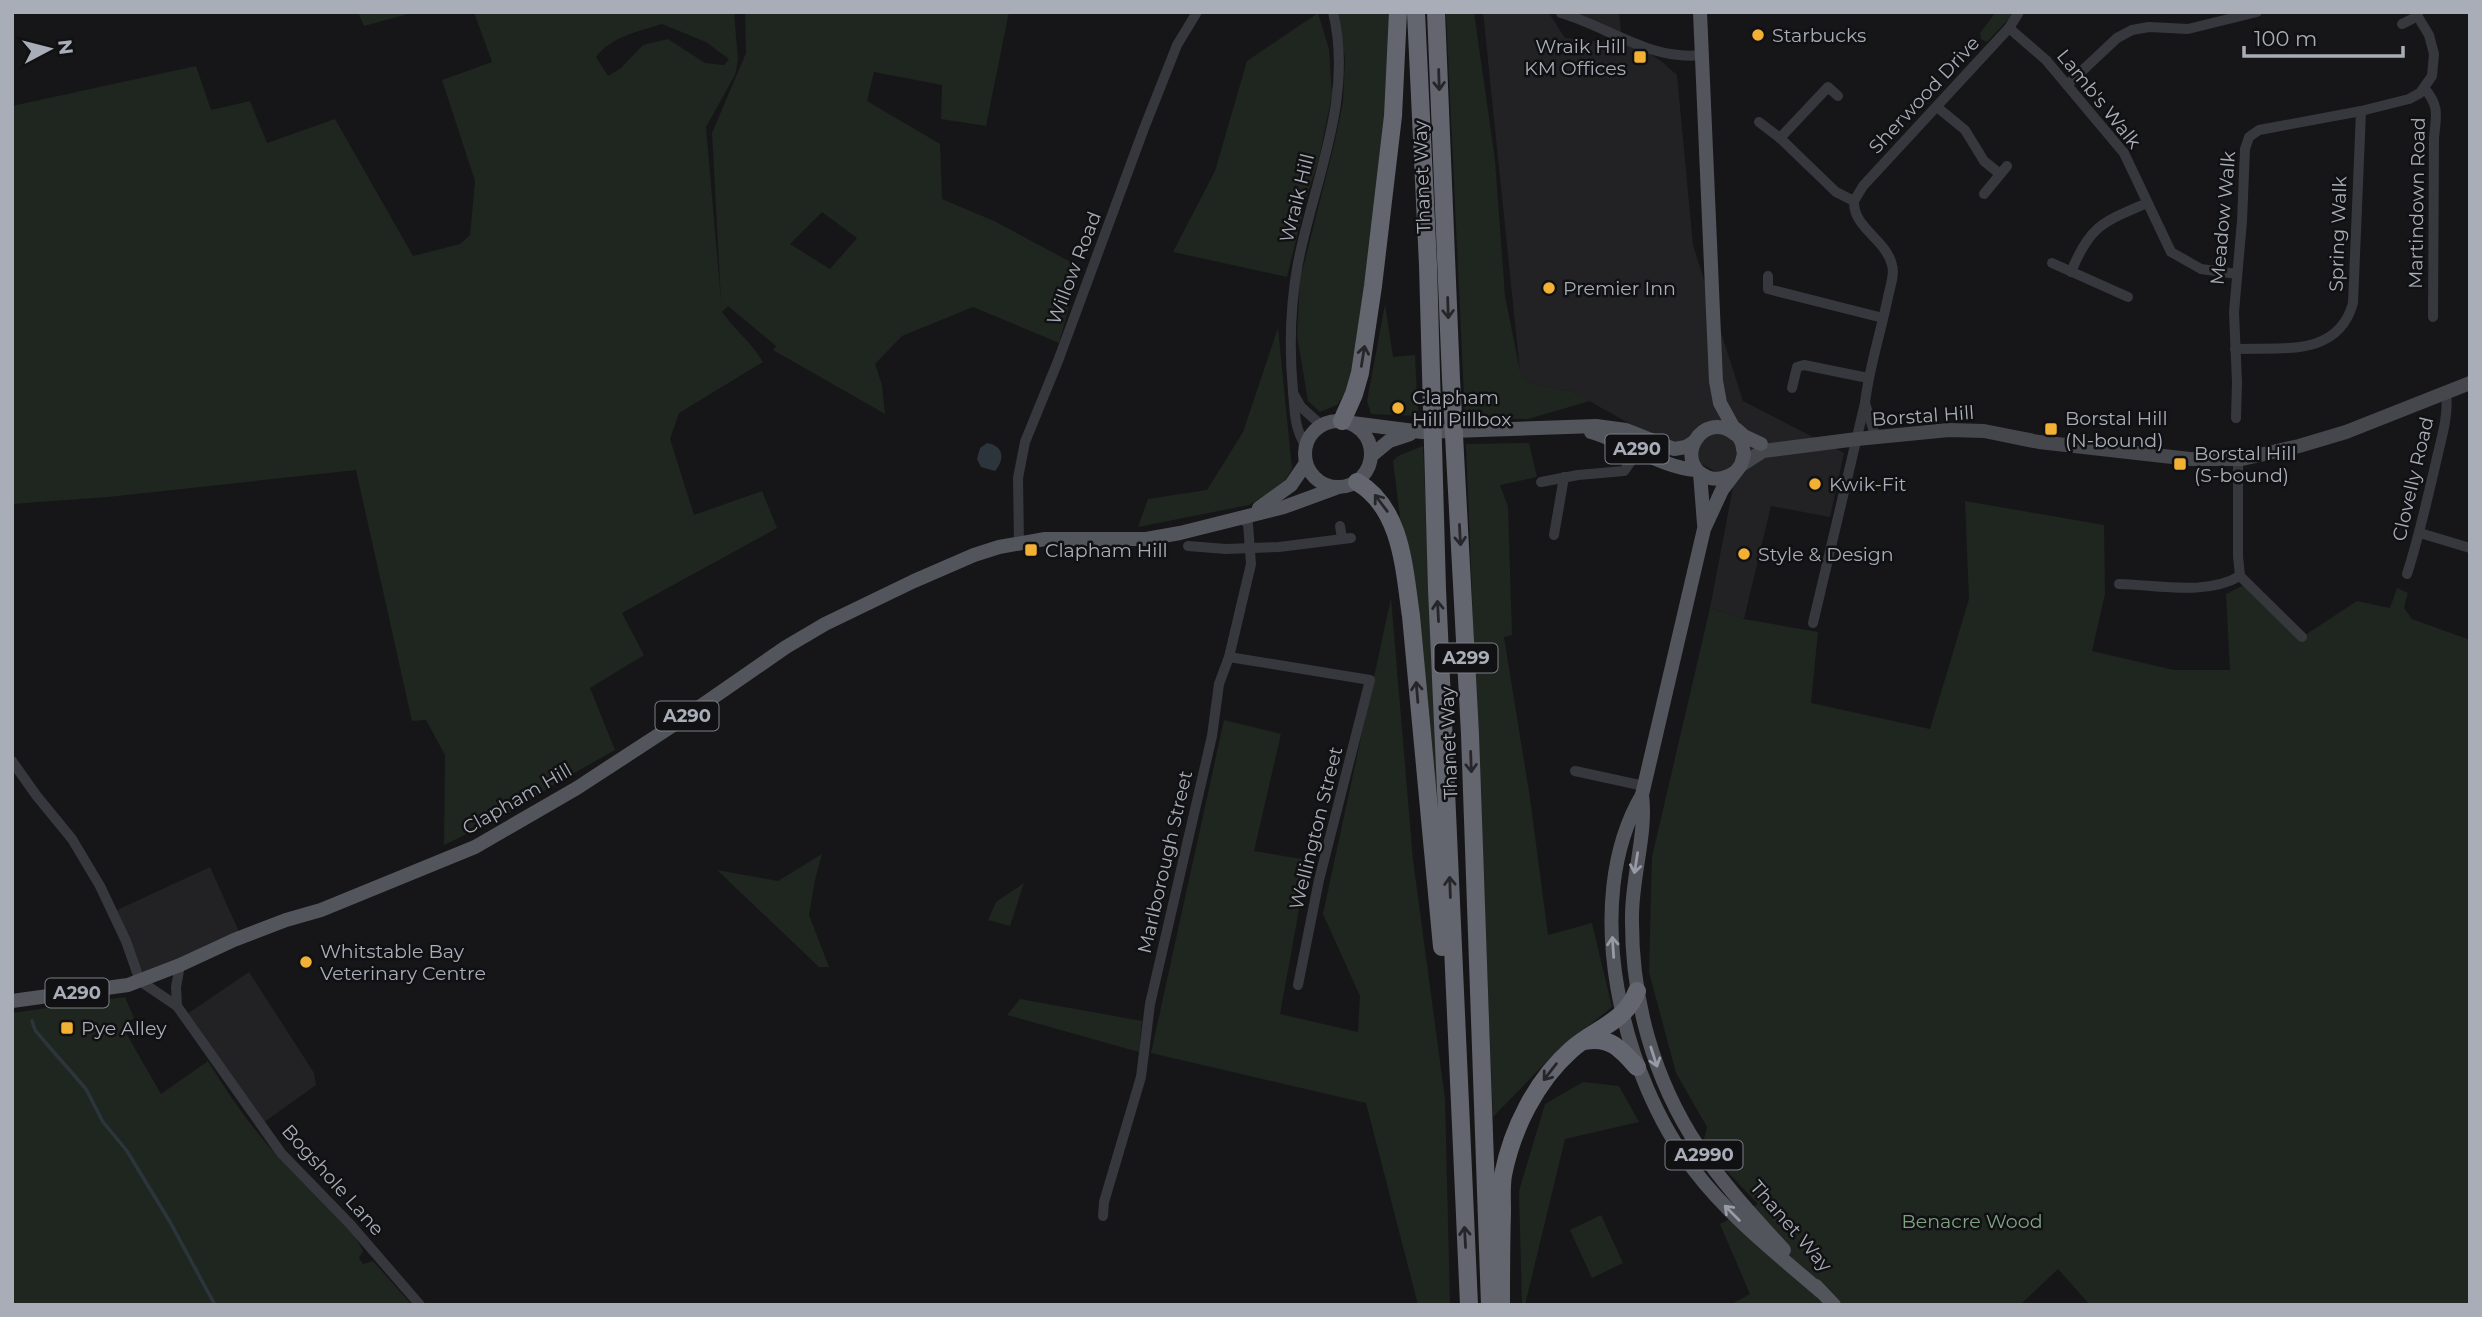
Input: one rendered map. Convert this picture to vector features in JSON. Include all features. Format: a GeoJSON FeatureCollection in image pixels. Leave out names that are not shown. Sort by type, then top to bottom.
{"type":"FeatureCollection","features":[{"type":"Feature","properties":{"kind":"highway"},"geometry":{"type":"LineString","coordinates":[[1347,422],[1360,373],[1373,286],[1393,116],[1398,12]]}},
{"type":"Feature","properties":{"kind":"highway","name":"Thanet Way"},"geometry":{"type":"LineString","coordinates":[[1416,12],[1428,265],[1437,589],[1469,1305]]}},
{"type":"Feature","properties":{"kind":"highway","name":"Thanet Way"},"geometry":{"type":"LineString","coordinates":[[1436,12],[1470,734],[1490,1305]]}},
{"type":"Feature","properties":{"kind":"highway"},"geometry":{"type":"LineString","coordinates":[[1357,482],[1370,490],[1390,514],[1406,587],[1435,894],[1457,1076]]}},
{"type":"Feature","properties":{"kind":"highway"},"geometry":{"type":"LineString","coordinates":[[1502,1305],[1503,1176],[1516,1133],[1530,1101],[1549,1073],[1581,1041],[1630,1008],[1637,991]]}},
{"type":"Feature","properties":{"kind":"highway"},"geometry":{"type":"LineString","coordinates":[[1581,1041],[1598,1039],[1614,1043],[1637,1067]]}},
{"type":"Feature","properties":{"kind":"main road","name":"A2990"},"geometry":{"type":"LineString","coordinates":[[1698,471],[1692,459],[1698,437],[1713,409],[1716,382],[1700,12]]}},
{"type":"Feature","properties":{"kind":"main road","name":"A2990"},"geometry":{"type":"LineString","coordinates":[[1716,382],[1723,411],[1744,454],[1737,469]]}},
{"type":"Feature","properties":{"kind":"main road","name":"Borstal Hill"},"geometry":{"type":"LineString","coordinates":[[1737,469],[1763,452],[1784,448],[1948,430],[1984,431],[2039,442],[2190,459],[2238,459],[2299,446],[2346,432],[2470,383]]}},
{"type":"Feature","properties":{"kind":"main road"},"geometry":{"type":"LineString","coordinates":[[1723,411],[1740,433],[1761,444]]}},
{"type":"Feature","properties":{"kind":"main road","name":"A290"},"geometry":{"type":"LineString","coordinates":[[1321,425],[1331,421],[1347,422],[1422,432],[1597,426],[1626,429],[1674,449],[1686,447],[1698,437]]}},
{"type":"Feature","properties":{"kind":"main road"},"geometry":{"type":"LineString","coordinates":[[1347,422],[1367,436],[1372,455],[1370,466],[1357,482]]}},
{"type":"Feature","properties":{"kind":"main road"},"geometry":{"type":"LineString","coordinates":[[1321,425],[1309,438],[1306,463],[1317,480],[1336,488]]}},
{"type":"Feature","properties":{"kind":"main road","name":"A290"},"geometry":{"type":"LineString","coordinates":[[1576,428],[1608,437],[1675,468],[1698,471]]}},
{"type":"Feature","properties":{"kind":"main road"},"geometry":{"type":"LineString","coordinates":[[1698,437],[1709,428],[1724,428],[1737,437]]}},
{"type":"Feature","properties":{"kind":"main road","name":"A290"},"geometry":{"type":"LineString","coordinates":[[1372,455],[1389,441],[1422,432]]}},
{"type":"Feature","properties":{"kind":"main road","name":"Borstal Hill"},"geometry":{"type":"LineString","coordinates":[[1737,437],[1784,448]]}},
{"type":"Feature","properties":{"kind":"main road","name":"Clapham Hill"},"geometry":{"type":"LineString","coordinates":[[1245,516],[1280,495],[1291,485],[1306,463]]}},
{"type":"Feature","properties":{"kind":"main road"},"geometry":{"type":"LineString","coordinates":[[1698,471],[1714,479],[1721,479],[1737,469]]}},
{"type":"Feature","properties":{"kind":"main road","name":"Thanet Way"},"geometry":{"type":"LineString","coordinates":[[1737,469],[1721,491],[1704,528],[1643,791],[1620,846],[1616,867],[1613,937],[1622,1015],[1637,1067],[1665,1129],[1708,1188],[1742,1223],[1820,1291]]}},
{"type":"Feature","properties":{"kind":"main road","name":"Thanet Way"},"geometry":{"type":"LineString","coordinates":[[1698,471],[1704,528]]}},
{"type":"Feature","properties":{"kind":"main road","name":"A290"},"geometry":{"type":"LineString","coordinates":[[1336,488],[1357,482]]}},
{"type":"Feature","properties":{"kind":"main road","name":"Clapham Hill"},"geometry":{"type":"LineString","coordinates":[[140,981],[234,940],[321,910],[475,847],[577,788],[786,647],[825,624],[974,555],[999,547],[1045,539],[1146,539],[1216,526],[1284,507],[1336,488]]}},
{"type":"Feature","properties":{"kind":"main road","name":"Thanet Way"},"geometry":{"type":"LineString","coordinates":[[1643,791],[1645,815],[1633,880],[1632,914],[1637,991],[1655,1061],[1669,1096],[1688,1131],[1728,1186],[1834,1305]]}},
{"type":"Feature","properties":{"kind":"main road","name":"A290"},"geometry":{"type":"LineString","coordinates":[[12,1001],[109,989],[140,981]]}},
{"type":"Feature","properties":{"kind":"street","name":"Willow Road"},"geometry":{"type":"LineString","coordinates":[[1019,544],[1018,478],[1025,442],[1058,361],[1148,118],[1178,46],[1198,12]]}},
{"type":"Feature","properties":{"kind":"street","name":"Wraik Hill"},"geometry":{"type":"LineString","coordinates":[[1306,447],[1294,423],[1290,372],[1291,321],[1295,284],[1307,226],[1333,129],[1338,96],[1339,46],[1333,12]]}},
{"type":"Feature","properties":{"kind":"street","name":"Sherwood Drive"},"geometry":{"type":"LineString","coordinates":[[1854,201],[1859,191],[2009,29],[2019,12]]}},
{"type":"Feature","properties":{"kind":"street"},"geometry":{"type":"LineString","coordinates":[[1561,13],[1659,53],[1702,55]]}},
{"type":"Feature","properties":{"kind":"street"},"geometry":{"type":"LineString","coordinates":[[2067,85],[2112,43],[2132,30],[2149,27],[2188,29],[2254,13]]}},
{"type":"Feature","properties":{"kind":"street","name":"Martindown Road"},"geometry":{"type":"LineString","coordinates":[[2402,24],[2416,14],[2429,36],[2434,54],[2432,76],[2425,89],[2433,99],[2437,111],[2434,138],[2432,317]]}},
{"type":"Feature","properties":{"kind":"street","name":"Lamb's Walk"},"geometry":{"type":"LineString","coordinates":[[2009,29],[2046,60],[2124,153],[2171,252],[2201,269],[2237,274]]}},
{"type":"Feature","properties":{"kind":"street"},"geometry":{"type":"LineString","coordinates":[[1780,138],[1828,87],[1838,96]]}},
{"type":"Feature","properties":{"kind":"street","name":"Meadow Walk"},"geometry":{"type":"LineString","coordinates":[[2236,418],[2232,403],[2234,312],[2245,149],[2249,137],[2259,130],[2409,99],[2425,89]]}},
{"type":"Feature","properties":{"kind":"street"},"geometry":{"type":"LineString","coordinates":[[1937,107],[1965,130],[1984,161],[2003,170],[1984,194]]}},
{"type":"Feature","properties":{"kind":"street","name":"Spring Walk"},"geometry":{"type":"LineString","coordinates":[[2235,349],[2315,344],[2338,332],[2344,325],[2353,303],[2361,111]]}},
{"type":"Feature","properties":{"kind":"street"},"geometry":{"type":"LineString","coordinates":[[1759,122],[1780,138],[1836,192],[1854,201],[1856,217],[1879,242],[1893,267],[1884,318],[1868,378],[1865,403],[1814,623]]}},
{"type":"Feature","properties":{"kind":"street"},"geometry":{"type":"LineString","coordinates":[[2071,272],[2084,243],[2099,226],[2147,203]]}},
{"type":"Feature","properties":{"kind":"street"},"geometry":{"type":"LineString","coordinates":[[2052,263],[2128,297]]}},
{"type":"Feature","properties":{"kind":"street"},"geometry":{"type":"LineString","coordinates":[[1768,276],[1768,289],[1884,318]]}},
{"type":"Feature","properties":{"kind":"street"},"geometry":{"type":"LineString","coordinates":[[1792,388],[1797,367],[1804,365],[1868,378]]}},
{"type":"Feature","properties":{"kind":"street","name":"Clovelly Road"},"geometry":{"type":"LineString","coordinates":[[2407,574],[2420,533],[2443,432],[2446,392]]}},
{"type":"Feature","properties":{"kind":"street"},"geometry":{"type":"LineString","coordinates":[[1293,393],[1301,407],[1321,425]]}},
{"type":"Feature","properties":{"kind":"street"},"geometry":{"type":"LineString","coordinates":[[1865,403],[1876,438]]}},
{"type":"Feature","properties":{"kind":"street"},"geometry":{"type":"LineString","coordinates":[[1541,482],[1624,471],[1639,450]]}},
{"type":"Feature","properties":{"kind":"street"},"geometry":{"type":"LineString","coordinates":[[2238,459],[2240,576],[2302,637]]}},
{"type":"Feature","properties":{"kind":"street"},"geometry":{"type":"LineString","coordinates":[[1554,535],[1564,477]]}},
{"type":"Feature","properties":{"kind":"street","name":"Marlborough Street"},"geometry":{"type":"LineString","coordinates":[[1103,1216],[1104,1202],[1141,1077],[1150,1004],[1212,736],[1219,684],[1229,657],[1251,564],[1245,516]]}},
{"type":"Feature","properties":{"kind":"street"},"geometry":{"type":"LineString","coordinates":[[1188,547],[1226,550],[1279,547],[1346,538],[1340,526]]}},
{"type":"Feature","properties":{"kind":"street"},"geometry":{"type":"LineString","coordinates":[[2420,533],[2470,548]]}},
{"type":"Feature","properties":{"kind":"street"},"geometry":{"type":"LineString","coordinates":[[2119,584],[2216,586],[2240,576]]}},
{"type":"Feature","properties":{"kind":"street","name":"Wellington Street"},"geometry":{"type":"LineString","coordinates":[[1229,657],[1370,680],[1319,880],[1298,985]]}},
{"type":"Feature","properties":{"kind":"street"},"geometry":{"type":"LineString","coordinates":[[12,761],[72,839],[100,886],[126,941],[140,981]]}},
{"type":"Feature","properties":{"kind":"street"},"geometry":{"type":"LineString","coordinates":[[1575,771],[1643,791]]}},
{"type":"Feature","properties":{"kind":"street"},"geometry":{"type":"LineString","coordinates":[[177,1006],[176,987],[180,965]]}},
{"type":"Feature","properties":{"kind":"street","name":"Bogshole Lane"},"geometry":{"type":"LineString","coordinates":[[140,981],[177,1006],[281,1153],[350,1224],[420,1305]]}},
{"type":"Feature","properties":{"kind":"shaded area"},"geometry":{"type":"Polygon","coordinates":[[[1483,12],[1549,13],[1565,38],[1638,46],[1677,75],[1693,245],[1743,401],[1844,453],[1830,517],[1771,506],[1744,619],[1710,608],[1734,482],[1573,392],[1529,383],[1520,372],[1483,12]]]}},
{"type":"Feature","properties":{"kind":"shaded area"},"geometry":{"type":"Polygon","coordinates":[[[1570,12],[1619,12],[1621,33],[1570,12]]]}},
{"type":"Feature","properties":{"kind":"shaded area"},"geometry":{"type":"Polygon","coordinates":[[[987,443],[1000,450],[1001,458],[995,471],[981,467],[977,459],[980,448],[987,443]]]}},
{"type":"Feature","properties":{"kind":"shaded area"},"geometry":{"type":"Polygon","coordinates":[[[210,867],[240,934],[144,975],[115,911],[210,867]]]}},
{"type":"Feature","properties":{"kind":"shaded area"},"geometry":{"type":"Polygon","coordinates":[[[249,972],[314,1073],[316,1085],[263,1123],[187,1014],[249,972]]]}},
{"type":"Feature","properties":{"kind":"green space"},"geometry":{"type":"Polygon","coordinates":[[[358,12],[415,12],[364,26],[358,12]]]}},
{"type":"Feature","properties":{"kind":"green space"},"geometry":{"type":"Polygon","coordinates":[[[474,12],[734,12],[738,60],[735,75],[706,127],[721,301],[712,133],[746,53],[745,12],[1009,12],[986,126],[941,119],[942,85],[874,72],[867,101],[940,144],[942,199],[994,221],[1080,267],[1059,343],[973,307],[902,336],[875,364],[882,385],[885,414],[773,350],[776,346],[728,306],[722,312],[763,362],[679,413],[670,439],[694,515],[762,491],[777,528],[622,613],[644,655],[590,688],[615,750],[508,814],[444,845],[445,755],[426,720],[412,721],[356,470],[108,497],[12,504],[12,106],[196,66],[211,110],[250,101],[267,143],[335,119],[413,256],[460,244],[470,235],[475,181],[442,80],[492,62],[474,12]],[[662,24],[626,36],[602,50],[596,57],[608,76],[621,68],[643,45],[668,39],[705,63],[724,65],[729,59],[706,42],[662,24]],[[822,212],[790,244],[830,269],[857,238],[822,212]]]}},
{"type":"Feature","properties":{"kind":"green space"},"geometry":{"type":"Polygon","coordinates":[[[1338,12],[1393,12],[1390,100],[1357,350],[1349,387],[1337,405],[1320,412],[1308,401],[1297,335],[1300,280],[1343,102],[1345,59],[1338,12]]]}},
{"type":"Feature","properties":{"kind":"green space"},"geometry":{"type":"Polygon","coordinates":[[[1446,12],[1474,12],[1495,160],[1505,296],[1520,371],[1529,383],[1573,392],[1590,401],[1528,419],[1465,418],[1446,12]]]}},
{"type":"Feature","properties":{"kind":"green space"},"geometry":{"type":"Polygon","coordinates":[[[1996,12],[2015,12],[1987,42],[1981,39],[1980,33],[1996,12]]]}},
{"type":"Feature","properties":{"kind":"green space"},"geometry":{"type":"Polygon","coordinates":[[[1318,13],[1329,49],[1332,95],[1318,163],[1307,195],[1287,277],[1173,252],[1215,171],[1247,61],[1318,13]]]}},
{"type":"Feature","properties":{"kind":"green space"},"geometry":{"type":"Polygon","coordinates":[[[1385,304],[1393,357],[1415,355],[1418,416],[1371,414],[1367,401],[1385,304]]]}},
{"type":"Feature","properties":{"kind":"green space"},"geometry":{"type":"Polygon","coordinates":[[[1278,328],[1292,469],[1282,485],[1249,505],[1138,527],[1148,499],[1207,490],[1243,432],[1278,328]]]}},
{"type":"Feature","properties":{"kind":"green space"},"geometry":{"type":"Polygon","coordinates":[[[1529,443],[1537,477],[1500,485],[1508,507],[1512,635],[1504,637],[1530,798],[1548,935],[1592,923],[1612,1007],[1557,1051],[1493,1117],[1466,444],[1529,443]]]}},
{"type":"Feature","properties":{"kind":"green space"},"geometry":{"type":"Polygon","coordinates":[[[1423,446],[1439,809],[1448,907],[1393,461],[1398,456],[1423,446]]]}},
{"type":"Feature","properties":{"kind":"green space","name":"Benacre Wood"},"geometry":{"type":"Polygon","coordinates":[[[1965,501],[2104,525],[2105,594],[2092,651],[2174,670],[2230,670],[2226,594],[2244,585],[2302,637],[2357,601],[2390,608],[2397,588],[2408,593],[2404,608],[2412,619],[2470,640],[2470,1305],[2090,1305],[2058,1269],[2020,1305],[1730,1305],[1750,1294],[1720,1224],[1758,1204],[1723,1167],[1704,1139],[1707,1127],[1676,1073],[1649,972],[1652,857],[1710,608],[1744,619],[1818,632],[1811,703],[1930,729],[1969,599],[1965,501]]]}},
{"type":"Feature","properties":{"kind":"green space"},"geometry":{"type":"Polygon","coordinates":[[[1391,598],[1413,860],[1445,1099],[1450,1305],[1418,1305],[1366,1103],[1151,1053],[1224,720],[1281,734],[1254,851],[1308,860],[1280,1014],[1358,1032],[1360,996],[1323,914],[1391,598]]]}},
{"type":"Feature","properties":{"kind":"green space"},"geometry":{"type":"Polygon","coordinates":[[[822,854],[809,915],[829,967],[819,967],[717,870],[778,881],[822,854]]]}},
{"type":"Feature","properties":{"kind":"green space"},"geometry":{"type":"Polygon","coordinates":[[[1024,883],[1010,926],[988,920],[996,902],[1024,883]]]}},
{"type":"Feature","properties":{"kind":"green space"},"geometry":{"type":"Polygon","coordinates":[[[125,997],[134,1018],[122,1026],[161,1094],[208,1061],[263,1140],[345,1224],[363,1251],[359,1258],[363,1264],[373,1261],[412,1305],[12,1305],[12,1013],[125,997]]]}},
{"type":"Feature","properties":{"kind":"green space"},"geometry":{"type":"Polygon","coordinates":[[[1020,999],[1142,1021],[1139,1052],[1007,1015],[1020,999]]]}},
{"type":"Feature","properties":{"kind":"green space"},"geometry":{"type":"Polygon","coordinates":[[[1583,1082],[1619,1086],[1639,1122],[1565,1139],[1525,1305],[1522,1305],[1519,1191],[1545,1104],[1583,1082]]]}},
{"type":"Feature","properties":{"kind":"green space"},"geometry":{"type":"Polygon","coordinates":[[[1601,1215],[1623,1263],[1592,1278],[1570,1230],[1601,1215]]]}},
{"type":"Feature","properties":{"kind":"waterway"},"geometry":{"type":"LineString","coordinates":[[32,1021],[35,1030],[86,1089],[103,1122],[127,1151],[170,1222],[215,1305]]}},
{"type":"Feature","properties":{"kind":"place","name":"Starbucks"},"geometry":{"type":"Point","coordinates":[1758,35]}},
{"type":"Feature","properties":{"kind":"place","name":"Wraik Hill KM Offices"},"geometry":{"type":"Point","coordinates":[1640,57]}},
{"type":"Feature","properties":{"kind":"place","name":"Premier Inn"},"geometry":{"type":"Point","coordinates":[1549,288]}},
{"type":"Feature","properties":{"kind":"place","name":"Clapham Hill Pillbox"},"geometry":{"type":"Point","coordinates":[1398,408]}},
{"type":"Feature","properties":{"kind":"place","name":"Borstal Hill (N-bound)"},"geometry":{"type":"Point","coordinates":[2051,429]}},
{"type":"Feature","properties":{"kind":"place","name":"Borstal Hill (S-bound)"},"geometry":{"type":"Point","coordinates":[2180,464]}},
{"type":"Feature","properties":{"kind":"place","name":"Kwik-Fit"},"geometry":{"type":"Point","coordinates":[1815,484]}},
{"type":"Feature","properties":{"kind":"place","name":"Clapham Hill"},"geometry":{"type":"Point","coordinates":[1031,550]}},
{"type":"Feature","properties":{"kind":"place","name":"Style & Design"},"geometry":{"type":"Point","coordinates":[1744,554]}},
{"type":"Feature","properties":{"kind":"place","name":"Whitstable Bay Veterinary Centre"},"geometry":{"type":"Point","coordinates":[306,962]}},
{"type":"Feature","properties":{"kind":"place","name":"Pye Alley"},"geometry":{"type":"Point","coordinates":[67,1028]}}]}
